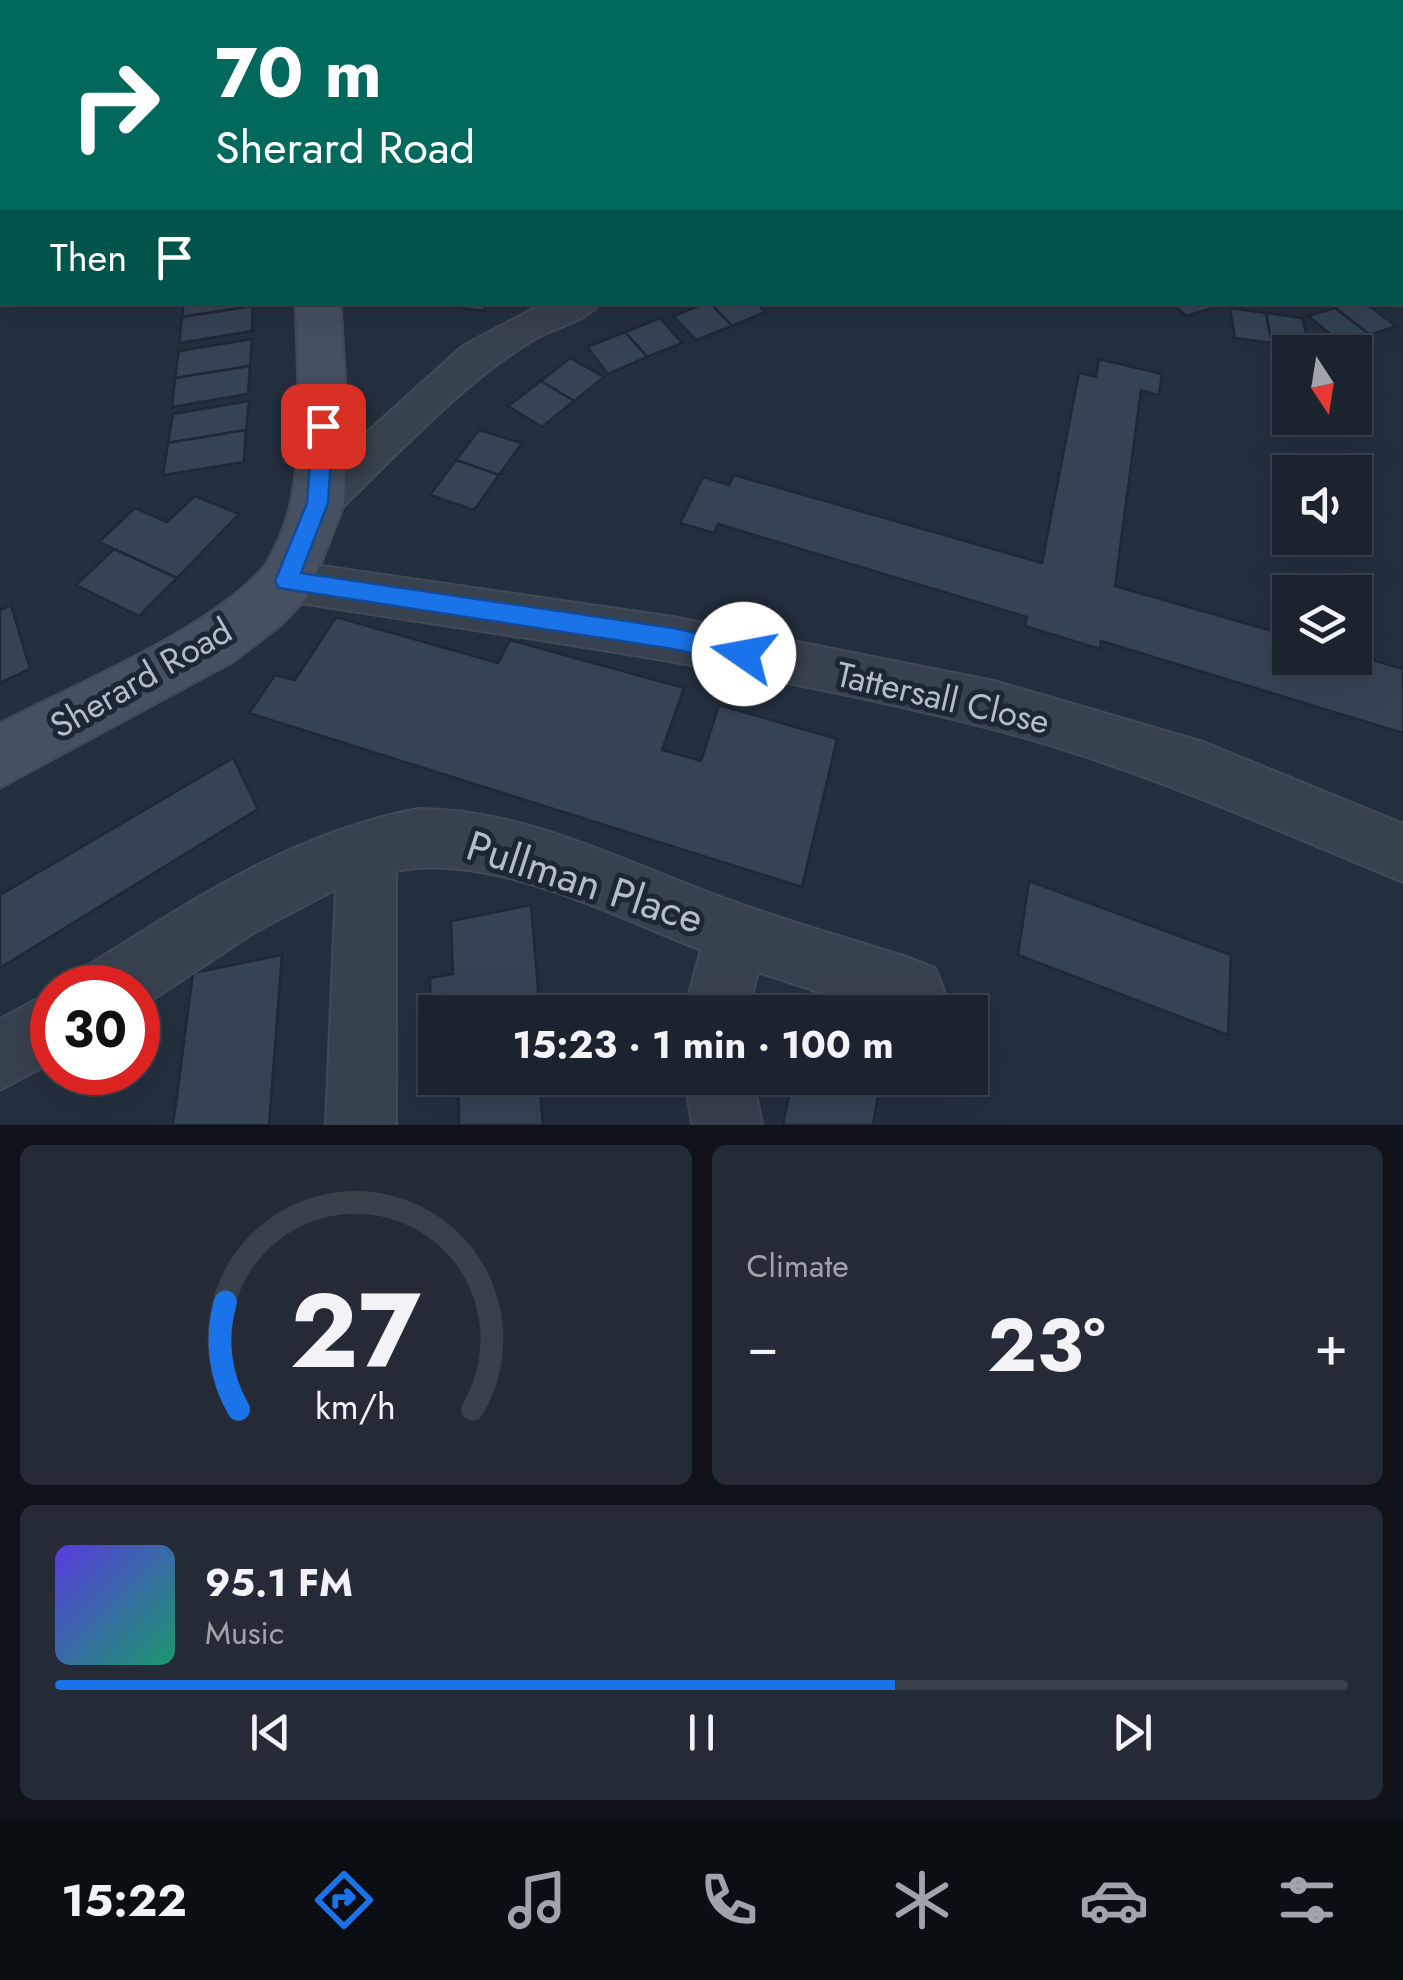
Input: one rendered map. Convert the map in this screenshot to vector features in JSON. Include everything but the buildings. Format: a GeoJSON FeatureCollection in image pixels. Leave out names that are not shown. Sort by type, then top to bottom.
{"type":"FeatureCollection","features":[{"type":"Feature","properties":{"kind":"street","name":"Sherard Road"},"geometry":{"type":"LineString","coordinates":[[0,757],[212,644],[260,608],[287,581],[318,503],[323,426],[318,305]]}},
{"type":"Feature","properties":{"kind":"street"},"geometry":{"type":"LineString","coordinates":[[318,503],[477,356],[538,320],[575,305]]}},
{"type":"Feature","properties":{"kind":"street","name":"Tattersall Close"},"geometry":{"type":"LineString","coordinates":[[287,581],[673,639],[994,705],[1204,770],[1403,854]]}},
{"type":"Feature","properties":{"kind":"street","name":"Pullman Place"},"geometry":{"type":"LineString","coordinates":[[149,965],[281,882],[324,862],[398,841],[432,837],[490,842],[736,934],[912,991]]}},
{"type":"Feature","properties":{"kind":"street"},"geometry":{"type":"LineString","coordinates":[[361,1125],[367,851]]}},
{"type":"Feature","properties":{"kind":"street","name":"Pullman Place"},"geometry":{"type":"LineString","coordinates":[[720,995],[736,934]]}},
{"type":"Feature","properties":{"kind":"street"},"geometry":{"type":"LineString","coordinates":[[0,1057],[30,1038]]}},
{"type":"Feature","properties":{"kind":"street"},"geometry":{"type":"LineString","coordinates":[[722,1095],[727,1125]]}},
{"type":"Feature","properties":{"kind":"route"},"geometry":{"type":"LineString","coordinates":[[323,426],[318,503],[287,581],[673,639],[744,654]]}}]}
